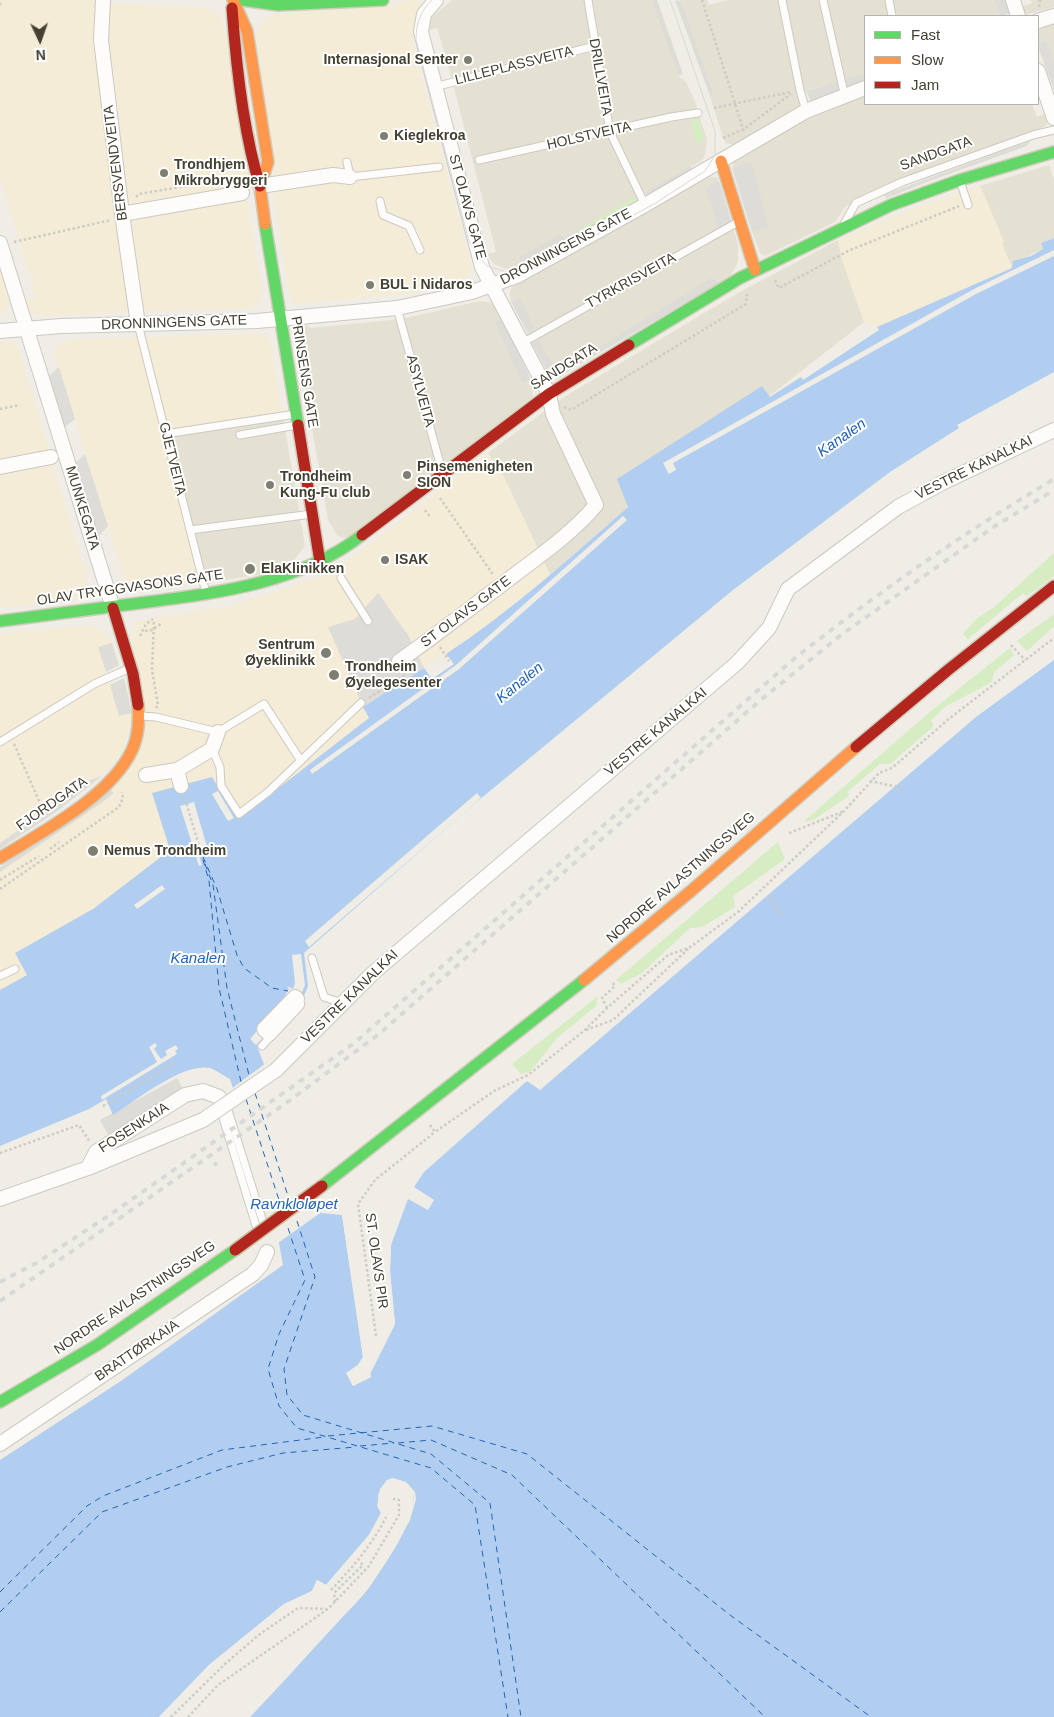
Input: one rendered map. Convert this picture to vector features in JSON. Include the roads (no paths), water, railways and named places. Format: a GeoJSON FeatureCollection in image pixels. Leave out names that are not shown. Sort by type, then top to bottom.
{"type":"FeatureCollection","features":[{"type":"Feature","properties":{"kind":"main road","name":"PRINSENS GATE"},"geometry":{"type":"LineString","coordinates":[[233,0],[247,30],[268,162],[260,186],[320,562]]}},
{"type":"Feature","properties":{"kind":"main road"},"geometry":{"type":"LineString","coordinates":[[242,0],[278,5],[383,0]]}},
{"type":"Feature","properties":{"kind":"main road","name":"SANDGATA"},"geometry":{"type":"LineString","coordinates":[[320,562],[359,538],[549,394],[755,270],[891,205],[960,180],[1054,152]]}},
{"type":"Feature","properties":{"kind":"main road"},"geometry":{"type":"LineString","coordinates":[[721,161],[755,270]]}},
{"type":"Feature","properties":{"kind":"main road","name":"OLAV TRYGGVASONS GATE"},"geometry":{"type":"LineString","coordinates":[[0,621],[113,608],[206,594],[278,578],[320,562]]}},
{"type":"Feature","properties":{"kind":"main road","name":"NORDRE AVLASTNINGSVEG"},"geometry":{"type":"LineString","coordinates":[[0,1402],[97,1345],[235,1250],[322,1186],[632,941],[892,716],[980,642],[1054,586]]}},
{"type":"Feature","properties":{"kind":"main road","name":"MUNKEGATA"},"geometry":{"type":"LineString","coordinates":[[113,608],[138,696],[139,716],[138,734],[133,749],[118,772]]}},
{"type":"Feature","properties":{"kind":"main road","name":"FJORDGATA"},"geometry":{"type":"LineString","coordinates":[[0,858],[37,835],[108,782],[118,772]]}},
{"type":"Feature","properties":{"kind":"street","name":"BERSVENDVEITA"},"geometry":{"type":"LineString","coordinates":[[104,0],[101,40],[122,214],[138,324]]}},
{"type":"Feature","properties":{"kind":"street","name":"ST OLAVS GATE"},"geometry":{"type":"LineString","coordinates":[[399,661],[434,637],[547,551],[586,517],[596,505],[553,414],[549,394],[482,267],[421,32],[424,14],[436,0]]}},
{"type":"Feature","properties":{"kind":"street"},"geometry":{"type":"LineString","coordinates":[[1013,0],[1018,15]]}},
{"type":"Feature","properties":{"kind":"street"},"geometry":{"type":"LineString","coordinates":[[1039,21],[1054,16]]}},
{"type":"Feature","properties":{"kind":"street"},"geometry":{"type":"LineString","coordinates":[[1039,74],[1054,118]]}},
{"type":"Feature","properties":{"kind":"street","name":"DRONNINGENS GATE"},"geometry":{"type":"LineString","coordinates":[[0,331],[280,318],[397,308],[492,285],[517,276],[645,205],[806,111],[864,88]]}},
{"type":"Feature","properties":{"kind":"street"},"geometry":{"type":"LineString","coordinates":[[260,186],[333,175],[350,177]]}},
{"type":"Feature","properties":{"kind":"street"},"geometry":{"type":"LineString","coordinates":[[122,214],[242,193]]}},
{"type":"Feature","properties":{"kind":"street","name":"MUNKEGATA"},"geometry":{"type":"LineString","coordinates":[[0,244],[113,608]]}},
{"type":"Feature","properties":{"kind":"street","name":"VESTRE KANALKAI"},"geometry":{"type":"LineString","coordinates":[[88,1168],[203,1120],[276,1070],[372,973],[737,663],[769,628],[788,589],[898,506],[1054,430]]}},
{"type":"Feature","properties":{"kind":"street"},"geometry":{"type":"LineString","coordinates":[[0,467],[51,457]]}},
{"type":"Feature","properties":{"kind":"street"},"geometry":{"type":"LineString","coordinates":[[146,775],[177,770],[212,749],[218,732]]}},
{"type":"Feature","properties":{"kind":"street"},"geometry":{"type":"LineString","coordinates":[[177,770],[181,786]]}},
{"type":"Feature","properties":{"kind":"street"},"geometry":{"type":"LineString","coordinates":[[297,1003],[264,1029],[269,1034],[298,1004],[296,1002],[269,1029],[297,999],[297,1003]]}},
{"type":"Feature","properties":{"kind":"street","name":"FOSENKAIA"},"geometry":{"type":"LineString","coordinates":[[0,1199],[88,1168],[96,1152],[185,1095],[203,1092],[219,1097]]}},
{"type":"Feature","properties":{"kind":"street","name":"BRATTØRKAIA"},"geometry":{"type":"LineString","coordinates":[[0,1444],[253,1274],[262,1264],[266,1244]]}},
{"type":"Feature","properties":{"kind":"lane","name":"DRILLVEITA"},"geometry":{"type":"LineString","coordinates":[[588,0],[610,132],[645,205]]}},
{"type":"Feature","properties":{"kind":"lane"},"geometry":{"type":"LineString","coordinates":[[782,0],[806,111]]}},
{"type":"Feature","properties":{"kind":"lane"},"geometry":{"type":"LineString","coordinates":[[823,0],[844,97]]}},
{"type":"Feature","properties":{"kind":"lane"},"geometry":{"type":"LineString","coordinates":[[888,0],[892,15]]}},
{"type":"Feature","properties":{"kind":"lane","name":"LILLEPLASSVEITA"},"geometry":{"type":"LineString","coordinates":[[434,87],[595,46]]}},
{"type":"Feature","properties":{"kind":"lane","name":"HOLSTVEITA"},"geometry":{"type":"LineString","coordinates":[[479,160],[671,117],[698,113]]}},
{"type":"Feature","properties":{"kind":"lane","name":"SANDGATA"},"geometry":{"type":"LineString","coordinates":[[843,227],[856,203],[902,182],[1033,135],[1054,130]]}},
{"type":"Feature","properties":{"kind":"lane"},"geometry":{"type":"LineString","coordinates":[[348,162],[350,177],[376,179],[439,167]]}},
{"type":"Feature","properties":{"kind":"lane"},"geometry":{"type":"LineString","coordinates":[[960,180],[968,202]]}},
{"type":"Feature","properties":{"kind":"lane"},"geometry":{"type":"LineString","coordinates":[[380,201],[384,215],[409,226],[420,250]]}},
{"type":"Feature","properties":{"kind":"lane","name":"TYRKRISVEITA"},"geometry":{"type":"LineString","coordinates":[[522,342],[740,221]]}},
{"type":"Feature","properties":{"kind":"lane","name":"ASYLVEITA"},"geometry":{"type":"LineString","coordinates":[[397,308],[443,474]]}},
{"type":"Feature","properties":{"kind":"lane","name":"GJETVEITA"},"geometry":{"type":"LineString","coordinates":[[138,324],[206,594]]}},
{"type":"Feature","properties":{"kind":"lane"},"geometry":{"type":"LineString","coordinates":[[165,434],[297,420]]}},
{"type":"Feature","properties":{"kind":"lane"},"geometry":{"type":"LineString","coordinates":[[240,435],[297,420]]}},
{"type":"Feature","properties":{"kind":"lane"},"geometry":{"type":"LineString","coordinates":[[190,530],[312,514]]}},
{"type":"Feature","properties":{"kind":"lane"},"geometry":{"type":"LineString","coordinates":[[341,578],[368,621]]}},
{"type":"Feature","properties":{"kind":"lane"},"geometry":{"type":"LineString","coordinates":[[0,742],[94,684],[131,668]]}},
{"type":"Feature","properties":{"kind":"lane"},"geometry":{"type":"LineString","coordinates":[[212,749],[220,767],[221,786],[239,814],[268,792],[361,703]]}},
{"type":"Feature","properties":{"kind":"lane"},"geometry":{"type":"LineString","coordinates":[[139,716],[152,716],[218,732],[264,704],[301,761]]}},
{"type":"Feature","properties":{"kind":"lane"},"geometry":{"type":"LineString","coordinates":[[312,958],[324,997],[342,1003]]}},
{"type":"Feature","properties":{"kind":"lane"},"geometry":{"type":"LineString","coordinates":[[0,976],[15,969]]}},
{"type":"Feature","properties":{"kind":"lane"},"geometry":{"type":"LineString","coordinates":[[262,1046],[297,1003]]}},
{"type":"Feature","properties":{"kind":"lane"},"geometry":{"type":"LineString","coordinates":[[219,1097],[220,1111],[259,1235],[266,1244]]}},
{"type":"Feature","properties":{"kind":"lane"},"geometry":{"type":"LineString","coordinates":[[219,1097],[226,1104],[266,1244]]}},
{"type":"Feature","properties":{"kind":"water"},"geometry":{"type":"Polygon","coordinates":[[[1054,238],[1054,372],[957,425],[959,428],[890,472],[733,590],[467,810],[304,953],[308,986],[300,1006],[257,1046],[321,1213],[342,1215],[363,1357],[358,1365],[347,1373],[353,1386],[371,1377],[370,1374],[395,1324],[390,1271],[391,1245],[408,1199],[428,1210],[434,1200],[414,1187],[424,1172],[527,1081],[540,1090],[976,717],[1054,660],[1054,1717],[250,1717],[364,1594],[400,1539],[413,1505],[413,1491],[405,1482],[387,1480],[378,1495],[381,1513],[369,1535],[326,1585],[317,1580],[312,1591],[284,1604],[209,1665],[159,1717],[0,1717],[0,1460],[121,1381],[283,1265],[274,1216],[230,1079],[210,1068],[199,1068],[173,1077],[146,1092],[113,1115],[106,1099],[89,1109],[0,1146],[0,990],[27,975],[15,953],[93,909],[170,850],[152,793],[212,777],[237,817],[241,817],[369,718],[363,707],[424,668],[432,679],[454,664],[446,654],[517,602],[628,507],[617,479],[762,386],[770,397],[801,377],[803,380],[879,330],[877,327],[1012,268],[1013,261],[1031,256],[1043,249],[1041,243],[1054,238]]]}},
{"type":"Feature","properties":{"kind":"tram line"},"geometry":{"type":"LineString","coordinates":[[432,0],[424,9],[420,18],[416,40],[469,241],[487,266],[510,273],[528,272],[654,204],[705,171],[715,155],[715,131],[670,0]]}},
{"type":"Feature","properties":{"kind":"railway"},"geometry":{"type":"LineString","coordinates":[[0,1282],[38,1262],[111,1214],[353,1044],[795,658],[922,564],[1054,479]]}},
{"type":"Feature","properties":{"kind":"railway"},"geometry":{"type":"LineString","coordinates":[[0,1301],[289,1101],[379,1034],[763,698],[841,635],[992,528],[1054,490]]}},
{"type":"Feature","properties":{"kind":"place","name":"Internasjonal Senter"},"geometry":{"type":"Point","coordinates":[468,60]}},
{"type":"Feature","properties":{"kind":"place","name":"Kieglekroa"},"geometry":{"type":"Point","coordinates":[384,136]}},
{"type":"Feature","properties":{"kind":"place","name":"Trondhjem Mikrobryggeri"},"geometry":{"type":"Point","coordinates":[164,173]}},
{"type":"Feature","properties":{"kind":"place","name":"BUL i Nidaros"},"geometry":{"type":"Point","coordinates":[370,285]}},
{"type":"Feature","properties":{"kind":"place","name":"Pinsemenigheten SION"},"geometry":{"type":"Point","coordinates":[407,475]}},
{"type":"Feature","properties":{"kind":"place","name":"Trondheim Kung-Fu club"},"geometry":{"type":"Point","coordinates":[270,485]}},
{"type":"Feature","properties":{"kind":"place","name":"ISAK"},"geometry":{"type":"Point","coordinates":[385,560]}},
{"type":"Feature","properties":{"kind":"place","name":"ElaKlinikken"},"geometry":{"type":"Point","coordinates":[250,569]}},
{"type":"Feature","properties":{"kind":"place","name":"Sentrum Øyeklinikk"},"geometry":{"type":"Point","coordinates":[326,653]}},
{"type":"Feature","properties":{"kind":"place","name":"Trondheim Øyelegesenter"},"geometry":{"type":"Point","coordinates":[334,675]}},
{"type":"Feature","properties":{"kind":"place","name":"Nemus Trondheim"},"geometry":{"type":"Point","coordinates":[93,851]}},
{"type":"Feature","properties":{"kind":"water label","name":"Kanalen"},"geometry":{"type":"Point","coordinates":[842,438]}},
{"type":"Feature","properties":{"kind":"water label","name":"Kanalen"},"geometry":{"type":"Point","coordinates":[520,683]}},
{"type":"Feature","properties":{"kind":"water label","name":"Kanalen"},"geometry":{"type":"Point","coordinates":[198,959]}},
{"type":"Feature","properties":{"kind":"water label","name":"Ravnkloløpet"},"geometry":{"type":"Point","coordinates":[294,1205]}}]}
